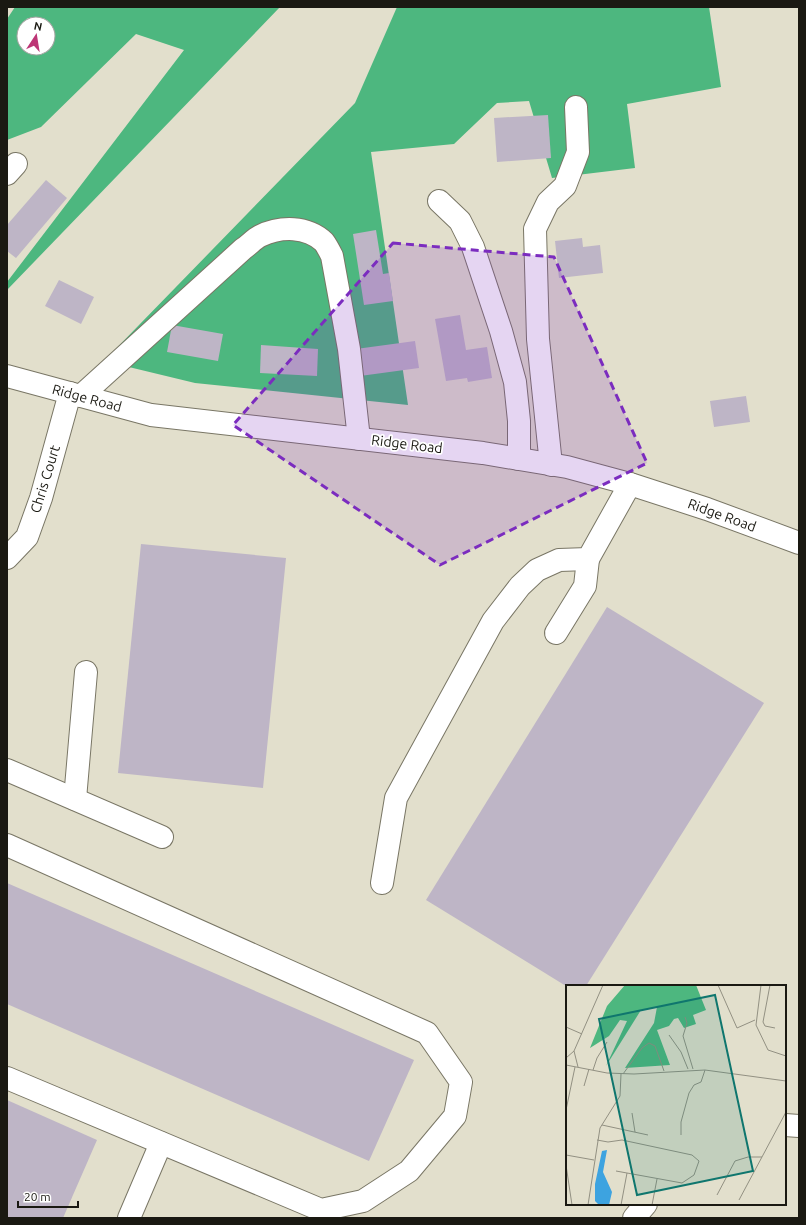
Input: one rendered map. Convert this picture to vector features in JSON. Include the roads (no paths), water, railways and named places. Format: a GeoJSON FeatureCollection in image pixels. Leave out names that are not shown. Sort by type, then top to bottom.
{"type":"FeatureCollection","features":[{"type":"Feature","properties":{"kind":"street"},"geometry":{"type":"LineString","coordinates":[[551,465],[538,339],[535,229],[548,202],[565,186],[578,152],[576,107]]}},
{"type":"Feature","properties":{"kind":"street"},"geometry":{"type":"LineString","coordinates":[[439,201],[460,221],[470,240],[501,331],[515,382],[519,421],[519,459]]}},
{"type":"Feature","properties":{"kind":"street"},"geometry":{"type":"LineString","coordinates":[[76,395],[243,249],[260,236],[278,229],[296,228],[314,236],[324,243],[332,256],[349,349],[359,439]]}},
{"type":"Feature","properties":{"kind":"street","name":"Ridge Road"},"geometry":{"type":"LineString","coordinates":[[7,376],[151,415],[483,453],[567,467],[630,484],[707,509],[799,543]]}},
{"type":"Feature","properties":{"kind":"street","name":"Chris Court"},"geometry":{"type":"LineString","coordinates":[[7,558],[27,537],[76,395]]}},
{"type":"Feature","properties":{"kind":"street"},"geometry":{"type":"LineString","coordinates":[[556,633],[584,586],[588,559],[630,484]]}},
{"type":"Feature","properties":{"kind":"street"},"geometry":{"type":"LineString","coordinates":[[382,883],[396,798],[493,621],[520,586],[537,570],[559,560],[588,559]]}},
{"type":"Feature","properties":{"kind":"street"},"geometry":{"type":"LineString","coordinates":[[75,799],[86,672]]}},
{"type":"Feature","properties":{"kind":"street"},"geometry":{"type":"LineString","coordinates":[[7,770],[162,837]]}},
{"type":"Feature","properties":{"kind":"street"},"geometry":{"type":"LineString","coordinates":[[7,845],[427,1033],[461,1082],[455,1116],[409,1170],[363,1201],[321,1210],[7,1078]]}},
{"type":"Feature","properties":{"kind":"street"},"geometry":{"type":"LineString","coordinates":[[786,1125],[799,1126]]}},
{"type":"Feature","properties":{"kind":"street"},"geometry":{"type":"LineString","coordinates":[[129,1218],[161,1143]]}},
{"type":"Feature","properties":{"kind":"street"},"geometry":{"type":"LineString","coordinates":[[634,1218],[645,1205]]}}]}
